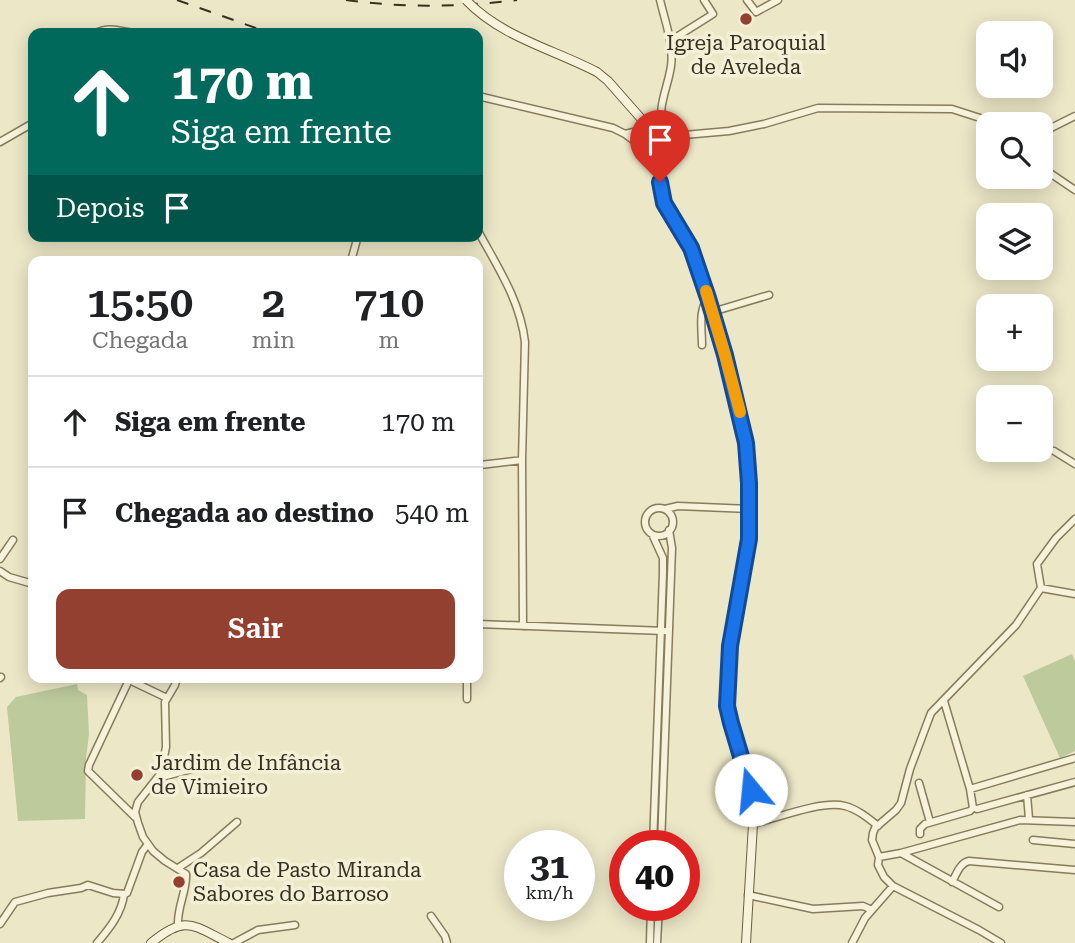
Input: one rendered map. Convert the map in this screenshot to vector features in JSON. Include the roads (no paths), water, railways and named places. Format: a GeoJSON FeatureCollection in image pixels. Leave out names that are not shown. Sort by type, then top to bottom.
{"type":"FeatureCollection","features":[{"type":"Feature","properties":{"kind":"street"},"geometry":{"type":"LineString","coordinates":[[466,0],[496,24],[524,40],[597,72],[608,81],[644,126]]}},
{"type":"Feature","properties":{"kind":"street"},"geometry":{"type":"LineString","coordinates":[[657,166],[667,138],[660,114],[672,64],[670,41],[660,0]]}},
{"type":"Feature","properties":{"kind":"street"},"geometry":{"type":"LineString","coordinates":[[670,41],[713,14],[704,0]]}},
{"type":"Feature","properties":{"kind":"street"},"geometry":{"type":"LineString","coordinates":[[747,0],[756,12],[778,0]]}},
{"type":"Feature","properties":{"kind":"street"},"geometry":{"type":"LineString","coordinates":[[483,97],[613,128],[643,148],[654,152],[684,135],[729,131],[818,108],[952,109],[976,117]]}},
{"type":"Feature","properties":{"kind":"street"},"geometry":{"type":"LineString","coordinates":[[660,114],[644,126],[637,136],[657,166],[664,203],[691,248],[708,298],[742,423],[748,463],[749,539],[730,646],[727,706],[751,790],[753,824],[746,943]]}},
{"type":"Feature","properties":{"kind":"street"},"geometry":{"type":"LineString","coordinates":[[1053,127],[1075,116]]}},
{"type":"Feature","properties":{"kind":"street"},"geometry":{"type":"LineString","coordinates":[[625,134],[656,122],[684,135]]}},
{"type":"Feature","properties":{"kind":"street"},"geometry":{"type":"LineString","coordinates":[[0,142],[28,126]]}},
{"type":"Feature","properties":{"kind":"street"},"geometry":{"type":"LineString","coordinates":[[1053,175],[1075,190]]}},
{"type":"Feature","properties":{"kind":"street"},"geometry":{"type":"LineString","coordinates":[[483,240],[516,303],[523,323],[526,366],[522,460],[523,626]]}},
{"type":"Feature","properties":{"kind":"street"},"geometry":{"type":"LineString","coordinates":[[712,312],[769,295]]}},
{"type":"Feature","properties":{"kind":"street"},"geometry":{"type":"LineString","coordinates":[[702,345],[702,313],[708,298]]}},
{"type":"Feature","properties":{"kind":"street"},"geometry":{"type":"LineString","coordinates":[[1054,450],[1075,464]]}},
{"type":"Feature","properties":{"kind":"street"},"geometry":{"type":"LineString","coordinates":[[483,465],[522,460]]}},
{"type":"Feature","properties":{"kind":"street"},"geometry":{"type":"LineString","coordinates":[[653,830],[663,558],[652,534],[646,528],[646,515],[652,509],[678,506],[750,509]]}},
{"type":"Feature","properties":{"kind":"street"},"geometry":{"type":"LineString","coordinates":[[652,534],[662,535],[671,527],[672,519],[665,509]]}},
{"type":"Feature","properties":{"kind":"street"},"geometry":{"type":"LineString","coordinates":[[1001,943],[892,886],[881,872],[879,857],[872,840],[875,828],[901,803],[910,769],[931,713],[1016,625],[1041,588],[1037,564],[1056,538],[1075,519]]}},
{"type":"Feature","properties":{"kind":"street"},"geometry":{"type":"LineString","coordinates":[[662,830],[673,548],[669,530]]}},
{"type":"Feature","properties":{"kind":"street"},"geometry":{"type":"LineString","coordinates":[[0,559],[13,540]]}},
{"type":"Feature","properties":{"kind":"street"},"geometry":{"type":"LineString","coordinates":[[0,571],[9,577],[28,583]]}},
{"type":"Feature","properties":{"kind":"street"},"geometry":{"type":"LineString","coordinates":[[1041,588],[1075,594]]}},
{"type":"Feature","properties":{"kind":"street"},"geometry":{"type":"LineString","coordinates":[[483,625],[669,631]]}},
{"type":"Feature","properties":{"kind":"street"},"geometry":{"type":"LineString","coordinates":[[124,683],[88,771],[136,818]]}},
{"type":"Feature","properties":{"kind":"street"},"geometry":{"type":"LineString","coordinates":[[135,683],[167,698]]}},
{"type":"Feature","properties":{"kind":"street"},"geometry":{"type":"LineString","coordinates":[[176,683],[165,702],[165,756],[161,773],[137,804],[136,818],[143,837],[158,856],[186,876],[178,925]]}},
{"type":"Feature","properties":{"kind":"street"},"geometry":{"type":"LineString","coordinates":[[467,683],[467,699]]}},
{"type":"Feature","properties":{"kind":"street"},"geometry":{"type":"LineString","coordinates":[[920,834],[922,826],[930,822],[973,808],[944,701]]}},
{"type":"Feature","properties":{"kind":"street"},"geometry":{"type":"LineString","coordinates":[[970,789],[1075,758]]}},
{"type":"Feature","properties":{"kind":"street"},"geometry":{"type":"LineString","coordinates":[[158,778],[212,764]]}},
{"type":"Feature","properties":{"kind":"street"},"geometry":{"type":"LineString","coordinates":[[976,809],[1075,782]]}},
{"type":"Feature","properties":{"kind":"street"},"geometry":{"type":"LineString","coordinates":[[919,783],[930,822]]}},
{"type":"Feature","properties":{"kind":"street"},"geometry":{"type":"LineString","coordinates":[[1027,795],[1029,819]]}},
{"type":"Feature","properties":{"kind":"street"},"geometry":{"type":"LineString","coordinates":[[753,824],[828,805],[845,806],[878,825]]}},
{"type":"Feature","properties":{"kind":"street"},"geometry":{"type":"LineString","coordinates":[[879,857],[1020,820],[1075,822]]}},
{"type":"Feature","properties":{"kind":"street"},"geometry":{"type":"LineString","coordinates":[[178,868],[201,853],[237,822]]}},
{"type":"Feature","properties":{"kind":"street"},"geometry":{"type":"LineString","coordinates":[[1033,840],[1075,844]]}},
{"type":"Feature","properties":{"kind":"street"},"geometry":{"type":"LineString","coordinates":[[97,943],[122,906],[124,894],[127,893],[142,852],[148,844]]}},
{"type":"Feature","properties":{"kind":"street"},"geometry":{"type":"LineString","coordinates":[[901,853],[999,907]]}},
{"type":"Feature","properties":{"kind":"street"},"geometry":{"type":"LineString","coordinates":[[952,881],[961,865],[969,861],[1075,870]]}},
{"type":"Feature","properties":{"kind":"street"},"geometry":{"type":"LineString","coordinates":[[0,925],[15,902],[26,898],[88,885],[124,894]]}},
{"type":"Feature","properties":{"kind":"street"},"geometry":{"type":"LineString","coordinates":[[852,943],[865,918],[892,886]]}},
{"type":"Feature","properties":{"kind":"street"},"geometry":{"type":"LineString","coordinates":[[748,895],[813,908],[863,906],[872,910]]}},
{"type":"Feature","properties":{"kind":"street"},"geometry":{"type":"LineString","coordinates":[[432,916],[445,936],[446,943]]}},
{"type":"Feature","properties":{"kind":"street"},"geometry":{"type":"LineString","coordinates":[[650,943],[651,921]]}},
{"type":"Feature","properties":{"kind":"street"},"geometry":{"type":"LineString","coordinates":[[657,943],[658,921]]}},
{"type":"Feature","properties":{"kind":"street"},"geometry":{"type":"LineString","coordinates":[[151,943],[178,925],[194,926],[232,943],[258,930],[295,925]]}},
{"type":"Feature","properties":{"kind":"railway"},"geometry":{"type":"LineString","coordinates":[[177,0],[256,28]]}},
{"type":"Feature","properties":{"kind":"railway"},"geometry":{"type":"LineString","coordinates":[[346,0],[432,6],[517,0]]}},
{"type":"Feature","properties":{"kind":"place","name":"Igreja Paroquial de Aveleda"},"geometry":{"type":"Point","coordinates":[746,19]}},
{"type":"Feature","properties":{"kind":"place","name":"Jardim de Infância de Vimieiro"},"geometry":{"type":"Point","coordinates":[137,775]}},
{"type":"Feature","properties":{"kind":"place","name":"Casa de Pasto Miranda Sabores do Barroso"},"geometry":{"type":"Point","coordinates":[179,882]}}]}
